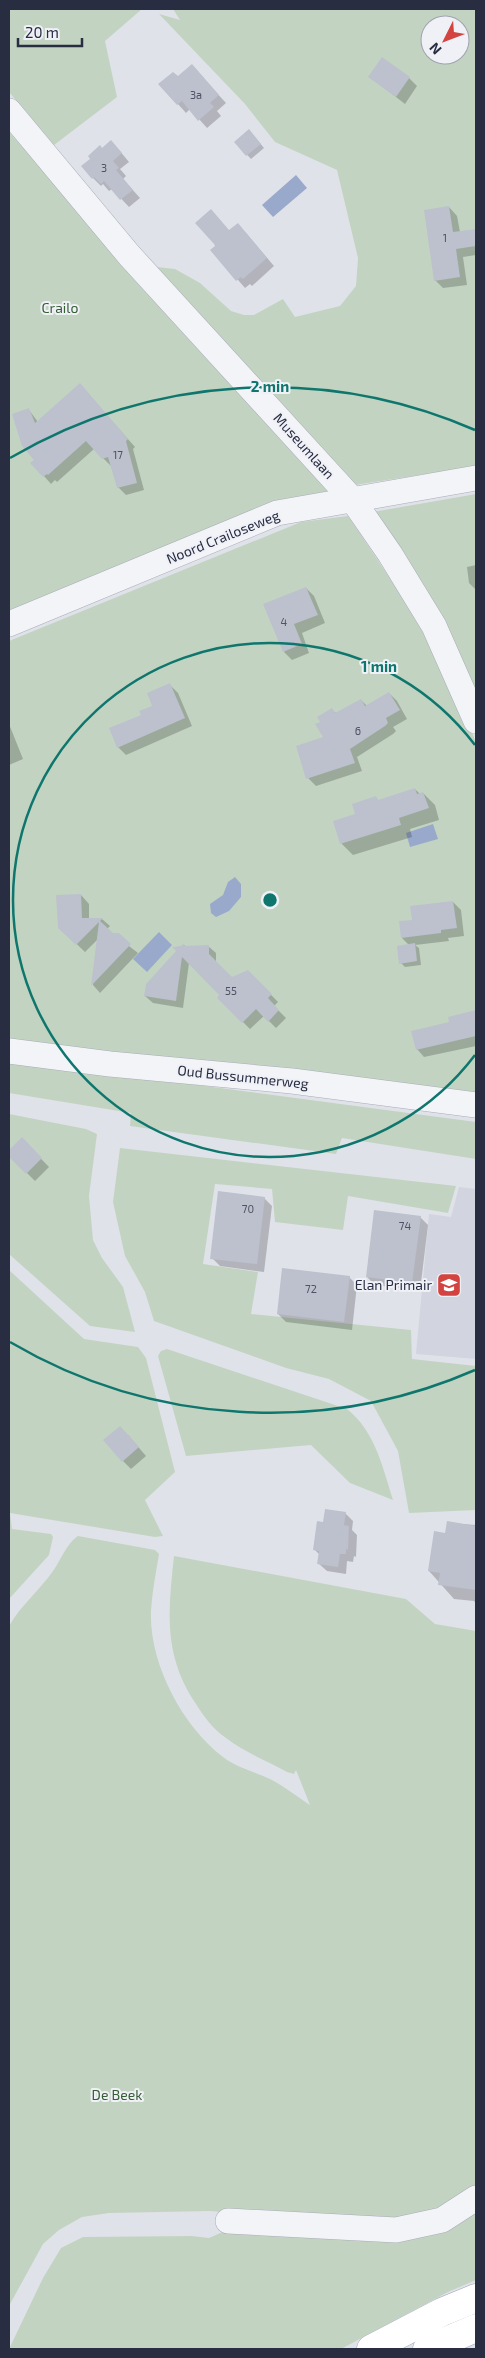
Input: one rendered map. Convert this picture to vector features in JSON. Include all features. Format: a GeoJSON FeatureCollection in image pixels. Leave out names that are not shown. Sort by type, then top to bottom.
{"type":"FeatureCollection","features":[{"type":"Feature","properties":{"kind":"main road"},"geometry":{"type":"LineString","coordinates":[[371,2349],[442,2312],[476,2298]]}},
{"type":"Feature","properties":{"kind":"main road"},"geometry":{"type":"LineString","coordinates":[[427,2349],[476,2328]]}},
{"type":"Feature","properties":{"kind":"street","name":"Museumlaan"},"geometry":{"type":"LineString","coordinates":[[9,111],[129,255],[352,500],[390,554],[434,626],[476,721]]}},
{"type":"Feature","properties":{"kind":"street","name":"Noord Crailoseweg"},"geometry":{"type":"LineString","coordinates":[[9,624],[277,513],[476,478]]}},
{"type":"Feature","properties":{"kind":"street","name":"Oud Bussummerweg"},"geometry":{"type":"LineString","coordinates":[[9,1051],[110,1064],[292,1081],[476,1105]]}},
{"type":"Feature","properties":{"kind":"street"},"geometry":{"type":"LineString","coordinates":[[228,2221],[396,2230],[442,2220],[476,2198]]}},
{"type":"Feature","properties":{"kind":"shaded area","name":"Elan Primair"},"geometry":{"type":"Polygon","coordinates":[[[459,1187],[476,1189],[476,1359],[416,1354],[429,1214],[451,1217],[459,1187]]]}},
{"type":"Feature","properties":{"kind":"green space"},"geometry":{"type":"Polygon","coordinates":[[[9,9],[142,9],[105,41],[117,97],[54,145],[9,92],[9,9]]]}},
{"type":"Feature","properties":{"kind":"green space"},"geometry":{"type":"Polygon","coordinates":[[[173,9],[476,9],[476,466],[355,485],[311,440],[157,267],[175,269],[200,283],[231,311],[244,315],[254,315],[283,299],[295,317],[340,306],[356,286],[358,258],[337,170],[275,142],[245,104],[159,14],[180,20],[173,9]]]}},
{"type":"Feature","properties":{"kind":"green space","name":"Crailo"},"geometry":{"type":"Polygon","coordinates":[[[9,132],[329,491],[9,615],[9,132]]]}},
{"type":"Feature","properties":{"kind":"green space"},"geometry":{"type":"Polygon","coordinates":[[[476,494],[476,692],[373,512],[476,494]]]}},
{"type":"Feature","properties":{"kind":"green space"},"geometry":{"type":"Polygon","coordinates":[[[348,516],[403,598],[436,653],[464,712],[476,743],[476,1096],[9,1040],[9,641],[301,522],[348,516]]]}},
{"type":"Feature","properties":{"kind":"green space"},"geometry":{"type":"Polygon","coordinates":[[[9,1060],[476,1122],[476,1159],[342,1138],[336,1154],[130,1126],[131,1113],[9,1093],[9,1060]]]}},
{"type":"Feature","properties":{"kind":"green space"},"geometry":{"type":"Polygon","coordinates":[[[9,1114],[86,1129],[97,1134],[89,1196],[93,1240],[102,1258],[123,1287],[135,1332],[90,1326],[9,1254],[9,1114]]]}},
{"type":"Feature","properties":{"kind":"green space"},"geometry":{"type":"Polygon","coordinates":[[[120,1148],[456,1186],[448,1213],[348,1196],[343,1230],[275,1222],[272,1189],[215,1184],[203,1264],[258,1272],[251,1314],[411,1330],[412,1359],[476,1366],[476,1510],[409,1513],[398,1451],[371,1401],[329,1379],[286,1368],[154,1321],[145,1292],[125,1256],[113,1202],[120,1148]]]}},
{"type":"Feature","properties":{"kind":"green space"},"geometry":{"type":"Polygon","coordinates":[[[9,1270],[84,1339],[138,1347],[146,1358],[175,1472],[145,1500],[163,1536],[155,1537],[10,1513],[12,1529],[51,1534],[53,1537],[49,1555],[9,1599],[9,1270]]]}},
{"type":"Feature","properties":{"kind":"green space"},"geometry":{"type":"Polygon","coordinates":[[[167,1349],[347,1409],[365,1428],[371,1439],[377,1451],[393,1500],[350,1483],[311,1445],[186,1456],[158,1356],[161,1351],[167,1349]]]}},
{"type":"Feature","properties":{"kind":"green space","name":"De Beek"},"geometry":{"type":"Polygon","coordinates":[[[78,1536],[155,1550],[159,1554],[151,1611],[152,1631],[162,1672],[182,1711],[208,1744],[228,1761],[272,1780],[310,1805],[296,1770],[294,1774],[287,1772],[240,1748],[221,1734],[206,1718],[185,1686],[178,1668],[170,1633],[170,1596],[174,1556],[406,1599],[435,1624],[476,1631],[476,2186],[445,2207],[411,2221],[324,2220],[210,2211],[109,2213],[82,2217],[59,2230],[43,2244],[9,2306],[9,1626],[19,1611],[53,1571],[70,1543],[78,1536]]]}},
{"type":"Feature","properties":{"kind":"green space"},"geometry":{"type":"Polygon","coordinates":[[[476,2213],[476,2280],[448,2292],[341,2349],[9,2349],[43,2278],[61,2248],[83,2237],[192,2236],[209,2238],[234,2227],[443,2227],[476,2213]]]}},
{"type":"Feature","properties":{"kind":"water"},"geometry":{"type":"Polygon","coordinates":[[[296,175],[307,188],[273,217],[262,205],[296,175]]]}},
{"type":"Feature","properties":{"kind":"water"},"geometry":{"type":"Polygon","coordinates":[[[433,824],[438,839],[410,847],[406,833],[433,824]]]}},
{"type":"Feature","properties":{"kind":"water"},"geometry":{"type":"Polygon","coordinates":[[[235,877],[241,884],[241,897],[229,911],[216,917],[211,913],[210,904],[223,895],[228,882],[235,877]]]}},
{"type":"Feature","properties":{"kind":"water"},"geometry":{"type":"Polygon","coordinates":[[[159,932],[172,945],[147,972],[133,959],[159,932]]]}},
{"type":"Feature","properties":{"kind":"building"},"geometry":{"type":"Polygon","coordinates":[[[382,57],[410,77],[396,97],[368,77],[382,57]]]}},
{"type":"Feature","properties":{"kind":"building"},"geometry":{"type":"Polygon","coordinates":[[[192,64],[219,95],[210,103],[214,107],[198,121],[182,101],[177,105],[158,84],[173,72],[178,76],[192,64]]]}},
{"type":"Feature","properties":{"kind":"building"},"geometry":{"type":"Polygon","coordinates":[[[249,129],[261,144],[246,156],[234,142],[249,129]]]}},
{"type":"Feature","properties":{"kind":"building"},"geometry":{"type":"Polygon","coordinates":[[[111,140],[122,153],[113,161],[119,168],[116,170],[133,190],[120,200],[104,181],[101,184],[94,177],[92,179],[81,166],[90,159],[88,156],[100,145],[102,148],[111,140]]]}},
{"type":"Feature","properties":{"kind":"building"},"geometry":{"type":"Polygon","coordinates":[[[449,206],[453,232],[476,229],[476,246],[456,249],[460,277],[434,281],[424,210],[449,206]]]}},
{"type":"Feature","properties":{"kind":"building"},"geometry":{"type":"Polygon","coordinates":[[[211,209],[229,230],[238,223],[267,258],[243,279],[241,277],[236,281],[210,250],[215,246],[214,244],[195,223],[211,209]]]}},
{"type":"Feature","properties":{"kind":"building"},"geometry":{"type":"Polygon","coordinates":[[[80,383],[128,439],[126,441],[137,483],[117,488],[108,457],[102,459],[86,441],[48,475],[43,477],[30,463],[34,460],[22,446],[12,414],[29,408],[35,423],[80,383]]]}},
{"type":"Feature","properties":{"kind":"building"},"geometry":{"type":"Polygon","coordinates":[[[306,587],[318,615],[294,624],[302,644],[283,652],[263,604],[306,587]]]}},
{"type":"Feature","properties":{"kind":"building"},"geometry":{"type":"Polygon","coordinates":[[[170,683],[185,718],[117,748],[109,728],[141,715],[139,711],[152,706],[147,693],[170,683]]]}},
{"type":"Feature","properties":{"kind":"building"},"geometry":{"type":"Polygon","coordinates":[[[389,692],[400,710],[386,718],[388,723],[385,726],[350,749],[355,763],[306,779],[296,746],[323,737],[315,724],[320,722],[317,717],[332,708],[335,713],[361,699],[365,706],[389,692]]]}},
{"type":"Feature","properties":{"kind":"building"},"geometry":{"type":"Polygon","coordinates":[[[415,788],[417,794],[423,792],[429,808],[399,818],[401,825],[340,844],[333,821],[355,814],[352,804],[376,796],[378,800],[415,788]]]}},
{"type":"Feature","properties":{"kind":"building"},"geometry":{"type":"Polygon","coordinates":[[[81,894],[82,918],[103,918],[100,921],[113,933],[119,933],[131,944],[91,986],[99,922],[76,945],[58,928],[56,895],[81,894]]]}},
{"type":"Feature","properties":{"kind":"building"},"geometry":{"type":"Polygon","coordinates":[[[453,901],[457,928],[441,930],[441,933],[401,938],[399,921],[412,920],[410,906],[453,901]]]}},
{"type":"Feature","properties":{"kind":"building"},"geometry":{"type":"Polygon","coordinates":[[[184,943],[183,946],[209,945],[209,954],[232,977],[248,970],[272,994],[268,998],[279,1010],[268,1022],[256,1009],[242,1023],[217,998],[219,995],[182,957],[176,1001],[144,996],[146,984],[176,951],[172,947],[181,946],[184,943]]]}},
{"type":"Feature","properties":{"kind":"building"},"geometry":{"type":"Polygon","coordinates":[[[415,943],[417,961],[399,964],[397,946],[415,943]]]}},
{"type":"Feature","properties":{"kind":"building"},"geometry":{"type":"Polygon","coordinates":[[[476,1010],[476,1036],[416,1050],[411,1031],[449,1022],[448,1017],[476,1010]]]}},
{"type":"Feature","properties":{"kind":"building"},"geometry":{"type":"Polygon","coordinates":[[[22,1137],[42,1158],[26,1174],[9,1157],[9,1150],[22,1137]]]}},
{"type":"Feature","properties":{"kind":"building"},"geometry":{"type":"Polygon","coordinates":[[[218,1191],[265,1197],[257,1264],[210,1259],[218,1191]]]}},
{"type":"Feature","properties":{"kind":"building"},"geometry":{"type":"Polygon","coordinates":[[[374,1210],[421,1216],[412,1283],[366,1277],[374,1210]]]}},
{"type":"Feature","properties":{"kind":"building"},"geometry":{"type":"Polygon","coordinates":[[[282,1268],[350,1276],[344,1322],[277,1314],[282,1268]]]}},
{"type":"Feature","properties":{"kind":"building"},"geometry":{"type":"Polygon","coordinates":[[[120,1426],[139,1447],[122,1462],[103,1440],[120,1426]]]}},
{"type":"Feature","properties":{"kind":"building"},"geometry":{"type":"Polygon","coordinates":[[[325,1509],[346,1512],[344,1525],[349,1526],[348,1550],[346,1549],[346,1554],[340,1554],[338,1567],[317,1564],[319,1551],[313,1550],[317,1521],[323,1522],[325,1509]]]}},
{"type":"Feature","properties":{"kind":"building"},"geometry":{"type":"Polygon","coordinates":[[[447,1521],[476,1526],[476,1590],[438,1585],[440,1573],[428,1571],[434,1531],[445,1533],[447,1521]]]}},
{"type":"Feature","properties":{"kind":"place","name":"Elan Primair"},"geometry":{"type":"Point","coordinates":[449,1285]}}]}
